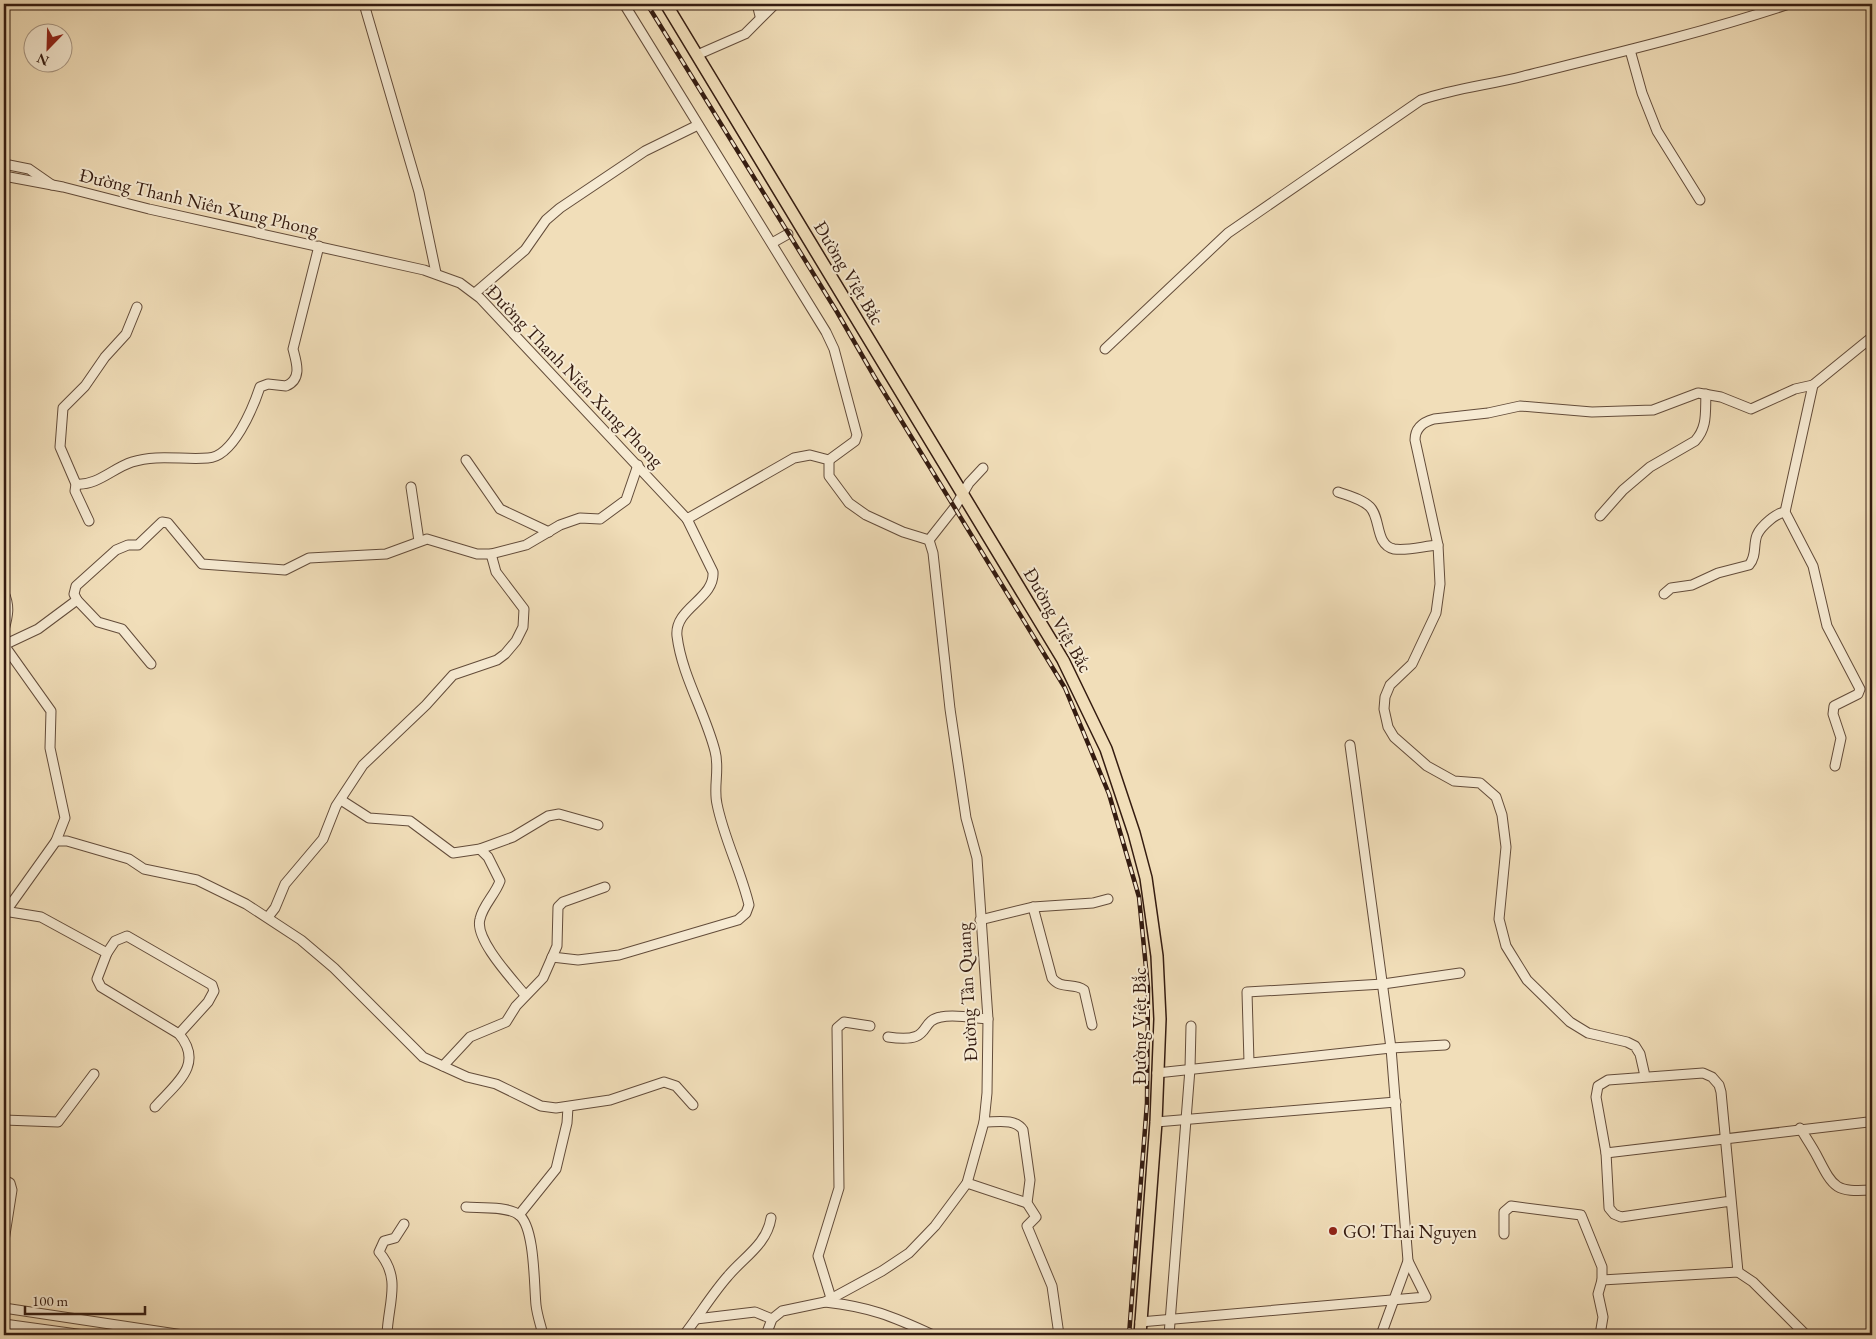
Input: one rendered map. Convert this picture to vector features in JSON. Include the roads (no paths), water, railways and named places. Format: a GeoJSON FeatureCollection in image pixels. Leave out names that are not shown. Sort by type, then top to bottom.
{"type":"FeatureCollection","features":[{"type":"Feature","properties":{"kind":"main road","name":"Đường Việt Bắc"},"geometry":{"type":"LineString","coordinates":[[666,4],[1063,660],[1099,733],[1122,794],[1146,878],[1152,915],[1159,995],[1156,1122],[1140,1335]]}},
{"type":"Feature","properties":{"kind":"street"},"geometry":{"type":"LineString","coordinates":[[364,4],[419,192],[436,273]]}},
{"type":"Feature","properties":{"kind":"street"},"geometry":{"type":"LineString","coordinates":[[624,4],[657,54],[698,125],[772,243],[830,341],[857,435],[855,441],[829,460]]}},
{"type":"Feature","properties":{"kind":"street"},"geometry":{"type":"LineString","coordinates":[[757,4],[760,16]]}},
{"type":"Feature","properties":{"kind":"street"},"geometry":{"type":"LineString","coordinates":[[697,55],[745,34],[760,16],[775,4]]}},
{"type":"Feature","properties":{"kind":"street"},"geometry":{"type":"LineString","coordinates":[[1105,349],[1234,229],[1421,100],[1446,91],[1512,80],[1630,50],[1745,19],[1789,4]]}},
{"type":"Feature","properties":{"kind":"street"},"geometry":{"type":"LineString","coordinates":[[1630,50],[1642,93],[1657,130],[1700,200]]}},
{"type":"Feature","properties":{"kind":"street"},"geometry":{"type":"LineString","coordinates":[[475,293],[525,250],[546,220],[560,208],[645,151],[698,125]]}},
{"type":"Feature","properties":{"kind":"street","name":"Đường Thanh Niên Xung Phong"},"geometry":{"type":"LineString","coordinates":[[4,164],[30,169],[52,185]]}},
{"type":"Feature","properties":{"kind":"street","name":"Đường Thanh Niên Xung Phong"},"geometry":{"type":"LineString","coordinates":[[4,176],[52,185],[149,209],[436,273],[460,283],[475,293],[687,519],[713,572],[713,578],[710,586],[681,618],[677,626],[677,636],[690,683],[716,753],[718,776],[716,802],[749,905],[746,913],[738,920],[619,955],[578,960],[552,957]]}},
{"type":"Feature","properties":{"kind":"street"},"geometry":{"type":"LineString","coordinates":[[772,243],[788,234]]}},
{"type":"Feature","properties":{"kind":"street"},"geometry":{"type":"LineString","coordinates":[[76,484],[93,481],[132,462],[159,457],[209,458],[220,454],[250,415],[260,387],[268,384],[286,386],[293,380],[299,364],[293,349],[319,246]]}},
{"type":"Feature","properties":{"kind":"street"},"geometry":{"type":"LineString","coordinates":[[89,520],[76,491],[76,484],[72,480],[59,442],[63,408],[86,386],[105,357],[126,334],[137,307]]}},
{"type":"Feature","properties":{"kind":"street"},"geometry":{"type":"LineString","coordinates":[[1645,1076],[1640,1054],[1635,1046],[1588,1033],[1570,1022],[1527,980],[1506,946],[1499,919],[1506,846],[1502,815],[1496,797],[1480,783],[1454,781],[1427,766],[1394,737],[1388,727],[1383,704],[1387,689],[1412,664],[1436,612],[1440,584],[1438,545],[1416,440],[1416,431],[1426,421],[1488,413],[1520,406],[1592,412],[1653,410],[1688,396],[1706,394],[1751,409],[1795,389],[1813,385],[1872,337]]}},
{"type":"Feature","properties":{"kind":"street"},"geometry":{"type":"LineString","coordinates":[[1813,385],[1784,512],[1813,566],[1827,626],[1860,689],[1858,694],[1834,706],[1834,714],[1841,738],[1835,766]]}},
{"type":"Feature","properties":{"kind":"street"},"geometry":{"type":"LineString","coordinates":[[1600,516],[1622,490],[1650,467],[1696,441],[1701,435],[1705,423],[1706,394]]}},
{"type":"Feature","properties":{"kind":"street"},"geometry":{"type":"LineString","coordinates":[[687,519],[794,458],[810,455],[829,460]]}},
{"type":"Feature","properties":{"kind":"street"},"geometry":{"type":"LineString","coordinates":[[466,460],[500,509],[549,532]]}},
{"type":"Feature","properties":{"kind":"street"},"geometry":{"type":"LineString","coordinates":[[829,460],[829,476],[849,503],[866,515],[903,532],[929,540],[983,468]]}},
{"type":"Feature","properties":{"kind":"street"},"geometry":{"type":"LineString","coordinates":[[151,664],[122,630],[98,622],[76,600],[74,594],[76,586],[116,550],[128,545],[138,545],[162,522],[168,523],[202,564],[285,570],[309,558],[386,554],[419,541],[434,540],[477,554],[492,554],[526,545],[580,518],[600,519],[626,500],[638,465]]}},
{"type":"Feature","properties":{"kind":"street"},"geometry":{"type":"LineString","coordinates":[[411,488],[419,541]]}},
{"type":"Feature","properties":{"kind":"street"},"geometry":{"type":"LineString","coordinates":[[1338,492],[1355,498],[1372,508],[1382,539],[1389,547],[1397,549],[1438,545]]}},
{"type":"Feature","properties":{"kind":"street"},"geometry":{"type":"LineString","coordinates":[[1664,594],[1671,588],[1692,586],[1718,573],[1749,566],[1754,555],[1757,536],[1760,530],[1777,514],[1784,512]]}},
{"type":"Feature","properties":{"kind":"street","name":"Đường Tân Quang"},"geometry":{"type":"LineString","coordinates":[[772,1319],[782,1311],[828,1300],[882,1272],[909,1253],[935,1226],[968,1183],[984,1122],[987,1093],[988,1019],[977,858],[968,826],[957,759],[933,553],[929,540]]}},
{"type":"Feature","properties":{"kind":"street"},"geometry":{"type":"LineString","coordinates":[[268,917],[275,908],[285,884],[323,839],[341,800],[363,765],[426,705],[453,674],[497,660],[516,641],[523,627],[524,609],[496,572],[492,554]]}},
{"type":"Feature","properties":{"kind":"street"},"geometry":{"type":"LineString","coordinates":[[4,593],[8,601],[9,611],[4,630]]}},
{"type":"Feature","properties":{"kind":"street"},"geometry":{"type":"LineString","coordinates":[[76,600],[38,629],[4,645],[51,711],[50,748],[65,818],[56,841],[5,911],[41,917],[106,953]]}},
{"type":"Feature","properties":{"kind":"street"},"geometry":{"type":"LineString","coordinates":[[1140,1322],[1426,1297],[1408,1261],[1391,1048],[1350,745]]}},
{"type":"Feature","properties":{"kind":"street"},"geometry":{"type":"LineString","coordinates":[[341,800],[369,818],[410,821],[453,853],[480,849],[513,837],[548,816],[559,814],[598,826]]}},
{"type":"Feature","properties":{"kind":"street"},"geometry":{"type":"LineString","coordinates":[[56,841],[67,841],[129,860],[144,869],[197,880],[246,904],[301,940],[334,968],[388,1020],[418,1053],[472,1079],[496,1084],[541,1106],[568,1107],[610,1100],[664,1082],[676,1086],[693,1105]]}},
{"type":"Feature","properties":{"kind":"street"},"geometry":{"type":"LineString","coordinates":[[480,849],[488,857],[500,881],[484,908],[479,921],[479,928],[496,961],[526,995]]}},
{"type":"Feature","properties":{"kind":"street"},"geometry":{"type":"LineString","coordinates":[[443,1066],[470,1037],[506,1022],[526,995],[543,978],[558,941],[558,907],[563,902],[605,887]]}},
{"type":"Feature","properties":{"kind":"street"},"geometry":{"type":"LineString","coordinates":[[980,920],[1033,907],[1093,904],[1108,899]]}},
{"type":"Feature","properties":{"kind":"street"},"geometry":{"type":"LineString","coordinates":[[1033,907],[1052,978],[1061,986],[1077,986],[1084,990],[1092,1025]]}},
{"type":"Feature","properties":{"kind":"street"},"geometry":{"type":"LineString","coordinates":[[155,1107],[188,1070],[190,1061],[185,1041],[179,1034],[101,987],[97,979],[106,953],[115,942],[127,936],[212,985],[214,991],[208,1002],[179,1034]]}},
{"type":"Feature","properties":{"kind":"street"},"geometry":{"type":"LineString","coordinates":[[1249,1062],[1247,992],[1383,984],[1460,973]]}},
{"type":"Feature","properties":{"kind":"street"},"geometry":{"type":"LineString","coordinates":[[888,1037],[905,1040],[916,1038],[924,1033],[930,1023],[941,1016],[988,1019]]}},
{"type":"Feature","properties":{"kind":"street"},"geometry":{"type":"LineString","coordinates":[[870,1026],[844,1022],[837,1028],[839,1188],[818,1256],[828,1300],[861,1306],[889,1315],[933,1335]]}},
{"type":"Feature","properties":{"kind":"street"},"geometry":{"type":"LineString","coordinates":[[1169,1335],[1190,1069],[1191,1026]]}},
{"type":"Feature","properties":{"kind":"street"},"geometry":{"type":"LineString","coordinates":[[1157,1073],[1391,1048],[1445,1045]]}},
{"type":"Feature","properties":{"kind":"street"},"geometry":{"type":"LineString","coordinates":[[1732,1201],[1618,1216],[1609,1208],[1606,1153],[1596,1097],[1598,1086],[1608,1080],[1703,1073],[1712,1077],[1719,1085],[1726,1138],[1732,1201],[1738,1272]]}},
{"type":"Feature","properties":{"kind":"street"},"geometry":{"type":"LineString","coordinates":[[4,1120],[58,1122],[94,1074]]}},
{"type":"Feature","properties":{"kind":"street"},"geometry":{"type":"LineString","coordinates":[[1156,1122],[1396,1102]]}},
{"type":"Feature","properties":{"kind":"street"},"geometry":{"type":"LineString","coordinates":[[519,1215],[556,1170],[567,1123],[568,1107]]}},
{"type":"Feature","properties":{"kind":"street"},"geometry":{"type":"LineString","coordinates":[[984,1122],[1013,1122],[1019,1124],[1022,1130],[1030,1180],[1026,1203]]}},
{"type":"Feature","properties":{"kind":"street"},"geometry":{"type":"LineString","coordinates":[[1606,1153],[1800,1128],[1868,1122]]}},
{"type":"Feature","properties":{"kind":"street"},"geometry":{"type":"LineString","coordinates":[[1800,1128],[1834,1185],[1845,1189],[1872,1190]]}},
{"type":"Feature","properties":{"kind":"street"},"geometry":{"type":"LineString","coordinates":[[4,1180],[10,1183],[12,1190],[4,1241]]}},
{"type":"Feature","properties":{"kind":"street"},"geometry":{"type":"LineString","coordinates":[[968,1183],[1026,1203],[1036,1217],[1027,1226],[1052,1286],[1059,1335]]}},
{"type":"Feature","properties":{"kind":"street"},"geometry":{"type":"LineString","coordinates":[[1504,1234],[1504,1212],[1511,1206],[1581,1215],[1602,1267],[1602,1280],[1598,1294],[1604,1317],[1600,1335]]}},
{"type":"Feature","properties":{"kind":"street"},"geometry":{"type":"LineString","coordinates":[[466,1208],[488,1208],[519,1215],[524,1222],[532,1250],[536,1308],[544,1335]]}},
{"type":"Feature","properties":{"kind":"street"},"geometry":{"type":"LineString","coordinates":[[684,1335],[728,1276],[765,1238],[771,1218]]}},
{"type":"Feature","properties":{"kind":"street"},"geometry":{"type":"LineString","coordinates":[[387,1335],[392,1278],[390,1266],[379,1252],[384,1240],[395,1238],[404,1224]]}},
{"type":"Feature","properties":{"kind":"street"},"geometry":{"type":"LineString","coordinates":[[1381,1335],[1408,1261]]}},
{"type":"Feature","properties":{"kind":"street"},"geometry":{"type":"LineString","coordinates":[[1602,1280],[1738,1272],[1753,1282],[1806,1335]]}},
{"type":"Feature","properties":{"kind":"street"},"geometry":{"type":"LineString","coordinates":[[4,1308],[143,1332],[182,1335]]}},
{"type":"Feature","properties":{"kind":"street"},"geometry":{"type":"LineString","coordinates":[[696,1319],[755,1312],[772,1319],[766,1335]]}},
{"type":"Feature","properties":{"kind":"street"},"geometry":{"type":"LineString","coordinates":[[4,1324],[84,1335]]}},
{"type":"Feature","properties":{"kind":"railway"},"geometry":{"type":"LineString","coordinates":[[647,4],[837,312],[874,376],[1065,688],[1109,794],[1139,897],[1148,988],[1147,1103],[1129,1335]]}},
{"type":"Feature","properties":{"kind":"place","name":"GO! Thai Nguyen"},"geometry":{"type":"Point","coordinates":[1333,1231]}}]}
